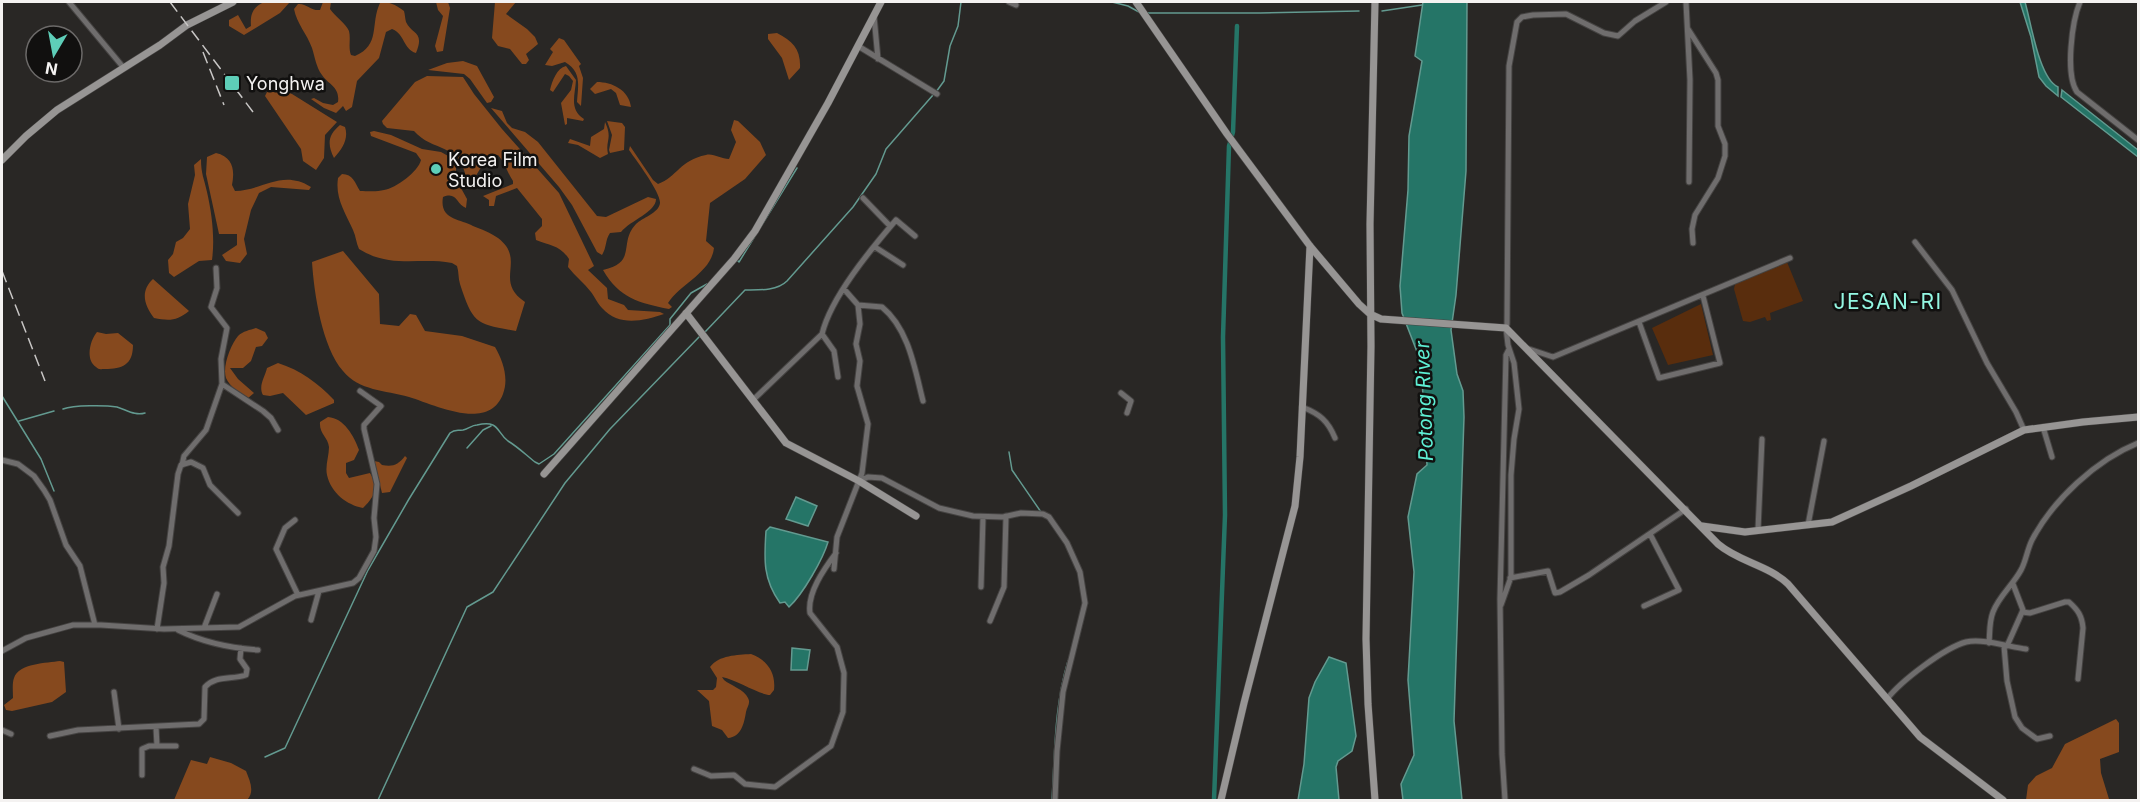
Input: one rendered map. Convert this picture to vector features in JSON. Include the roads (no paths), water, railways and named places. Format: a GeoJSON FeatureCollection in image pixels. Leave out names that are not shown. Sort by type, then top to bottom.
{"type":"FeatureCollection","features":[{"type":"Feature","properties":{"kind":"main road"},"geometry":{"type":"LineString","coordinates":[[2,160],[57,110],[160,45],[187,25],[233,2]]}},
{"type":"Feature","properties":{"kind":"main road"},"geometry":{"type":"LineString","coordinates":[[544,474],[734,259],[755,231],[828,103],[881,2]]}},
{"type":"Feature","properties":{"kind":"main road"},"geometry":{"type":"LineString","coordinates":[[1375,2],[1366,639],[1375,801]]}},
{"type":"Feature","properties":{"kind":"main road"},"geometry":{"type":"LineString","coordinates":[[1139,4],[1147,19],[1234,144],[1310,246],[1359,304],[1370,314],[1381,319],[1506,328],[1722,548],[1774,573],[1788,584],[1920,736],[2003,801]]}},
{"type":"Feature","properties":{"kind":"main road"},"geometry":{"type":"LineString","coordinates":[[1221,801],[1295,506],[1310,246]]}},
{"type":"Feature","properties":{"kind":"main road"},"geometry":{"type":"LineString","coordinates":[[686,313],[786,443],[859,481],[916,516]]}},
{"type":"Feature","properties":{"kind":"main road"},"geometry":{"type":"LineString","coordinates":[[1702,526],[1745,532],[1842,519],[2024,430],[2139,417]]}},
{"type":"Feature","properties":{"kind":"street"},"geometry":{"type":"LineString","coordinates":[[69,2],[123,67]]}},
{"type":"Feature","properties":{"kind":"street"},"geometry":{"type":"LineString","coordinates":[[1009,2],[1016,5]]}},
{"type":"Feature","properties":{"kind":"street"},"geometry":{"type":"LineString","coordinates":[[1501,605],[1510,578],[1511,475],[1519,404],[1514,363],[1506,328],[1508,312],[1509,66],[1517,22],[1522,17],[1533,15],[1566,14],[1608,35],[1618,36],[1635,21],[1666,2]]}},
{"type":"Feature","properties":{"kind":"street"},"geometry":{"type":"LineString","coordinates":[[1686,2],[1690,90],[1689,182]]}},
{"type":"Feature","properties":{"kind":"street"},"geometry":{"type":"LineString","coordinates":[[2080,2],[2072,23],[2071,82],[2083,97],[2139,140]]}},
{"type":"Feature","properties":{"kind":"street"},"geometry":{"type":"LineString","coordinates":[[874,16],[878,59]]}},
{"type":"Feature","properties":{"kind":"street"},"geometry":{"type":"LineString","coordinates":[[1688,29],[1716,73],[1718,126],[1725,150],[1718,178],[1695,215],[1692,229],[1693,243]]}},
{"type":"Feature","properties":{"kind":"street"},"geometry":{"type":"LineString","coordinates":[[858,46],[937,94]]}},
{"type":"Feature","properties":{"kind":"street"},"geometry":{"type":"LineString","coordinates":[[863,198],[890,226]]}},
{"type":"Feature","properties":{"kind":"street"},"geometry":{"type":"LineString","coordinates":[[753,400],[822,334],[828,317],[844,290],[890,226],[896,220],[915,236]]}},
{"type":"Feature","properties":{"kind":"street"},"geometry":{"type":"LineString","coordinates":[[1915,242],[1952,291],[1987,363],[2024,430]]}},
{"type":"Feature","properties":{"kind":"street"},"geometry":{"type":"LineString","coordinates":[[875,247],[903,265]]}},
{"type":"Feature","properties":{"kind":"street"},"geometry":{"type":"LineString","coordinates":[[1528,349],[1553,357],[1790,258]]}},
{"type":"Feature","properties":{"kind":"street"},"geometry":{"type":"LineString","coordinates":[[157,629],[164,583],[163,567],[169,546],[178,474],[184,456],[206,430],[222,384],[221,359],[227,327],[213,312],[212,307],[217,288],[216,268]]}},
{"type":"Feature","properties":{"kind":"street"},"geometry":{"type":"LineString","coordinates":[[834,569],[837,537],[862,473],[868,424],[857,386],[860,361],[856,344],[860,324],[858,305],[844,290]]}},
{"type":"Feature","properties":{"kind":"street"},"geometry":{"type":"LineString","coordinates":[[1639,322],[1659,378],[1720,363],[1703,296]]}},
{"type":"Feature","properties":{"kind":"street"},"geometry":{"type":"LineString","coordinates":[[858,305],[882,308],[900,328],[923,401]]}},
{"type":"Feature","properties":{"kind":"street"},"geometry":{"type":"LineString","coordinates":[[822,334],[834,351],[838,377]]}},
{"type":"Feature","properties":{"kind":"street"},"geometry":{"type":"LineString","coordinates":[[1505,801],[1501,725],[1501,605],[1506,355],[1509,349]]}},
{"type":"Feature","properties":{"kind":"street"},"geometry":{"type":"LineString","coordinates":[[222,384],[263,411],[271,418],[278,430]]}},
{"type":"Feature","properties":{"kind":"street"},"geometry":{"type":"LineString","coordinates":[[2,651],[26,638],[73,625],[157,629],[238,627],[298,595],[353,582],[359,578],[376,544],[374,518],[377,484],[364,429],[381,406],[360,391]]}},
{"type":"Feature","properties":{"kind":"street"},"geometry":{"type":"LineString","coordinates":[[1121,393],[1131,401],[1127,412]]}},
{"type":"Feature","properties":{"kind":"street"},"geometry":{"type":"LineString","coordinates":[[1302,407],[1325,419],[1335,438]]}},
{"type":"Feature","properties":{"kind":"street"},"geometry":{"type":"LineString","coordinates":[[2043,427],[2052,457]]}},
{"type":"Feature","properties":{"kind":"street"},"geometry":{"type":"LineString","coordinates":[[1758,531],[1762,439]]}},
{"type":"Feature","properties":{"kind":"street"},"geometry":{"type":"LineString","coordinates":[[1808,525],[1824,441]]}},
{"type":"Feature","properties":{"kind":"street"},"geometry":{"type":"LineString","coordinates":[[1989,643],[1993,612],[2023,567],[2031,542],[2050,510],[2100,464],[2111,456],[2139,443]]}},
{"type":"Feature","properties":{"kind":"street"},"geometry":{"type":"LineString","coordinates":[[2,460],[18,464],[34,476],[50,500],[66,545],[80,566],[95,625]]}},
{"type":"Feature","properties":{"kind":"street"},"geometry":{"type":"LineString","coordinates":[[182,465],[191,462],[203,468],[210,485],[238,513]]}},
{"type":"Feature","properties":{"kind":"street"},"geometry":{"type":"LineString","coordinates":[[859,481],[868,477],[882,478],[939,508],[983,517],[1021,513],[1046,514],[1067,543],[1083,582],[1084,612],[1063,692],[1055,801]]}},
{"type":"Feature","properties":{"kind":"street"},"geometry":{"type":"LineString","coordinates":[[1510,578],[1548,571],[1555,593],[1560,592],[1686,509]]}},
{"type":"Feature","properties":{"kind":"street"},"geometry":{"type":"LineString","coordinates":[[990,621],[1004,587],[1006,516]]}},
{"type":"Feature","properties":{"kind":"street"},"geometry":{"type":"LineString","coordinates":[[981,587],[983,517]]}},
{"type":"Feature","properties":{"kind":"street"},"geometry":{"type":"LineString","coordinates":[[295,520],[285,528],[276,549],[298,595]]}},
{"type":"Feature","properties":{"kind":"street"},"geometry":{"type":"LineString","coordinates":[[1644,606],[1679,590],[1650,534]]}},
{"type":"Feature","properties":{"kind":"street"},"geometry":{"type":"LineString","coordinates":[[694,769],[711,776],[734,775],[745,784],[775,787],[820,755],[834,742],[843,712],[844,673],[837,647],[810,613],[809,606],[817,583],[836,554]]}},
{"type":"Feature","properties":{"kind":"street"},"geometry":{"type":"LineString","coordinates":[[2013,584],[2023,607],[2006,646],[2007,681],[2017,721],[2037,739],[2050,736]]}},
{"type":"Feature","properties":{"kind":"street"},"geometry":{"type":"LineString","coordinates":[[311,620],[319,591]]}},
{"type":"Feature","properties":{"kind":"street"},"geometry":{"type":"LineString","coordinates":[[204,628],[217,594]]}},
{"type":"Feature","properties":{"kind":"street"},"geometry":{"type":"LineString","coordinates":[[2022,612],[2030,613],[2065,602],[2069,602],[2078,610],[2083,628],[2078,679]]}},
{"type":"Feature","properties":{"kind":"street"},"geometry":{"type":"LineString","coordinates":[[176,629],[190,636],[258,650]]}},
{"type":"Feature","properties":{"kind":"street"},"geometry":{"type":"LineString","coordinates":[[1887,699],[1899,686],[1926,665],[1967,642],[2026,649]]}},
{"type":"Feature","properties":{"kind":"street"},"geometry":{"type":"LineString","coordinates":[[50,736],[78,730],[156,727],[202,722],[205,687],[208,683],[246,675],[247,669],[240,659],[241,648]]}},
{"type":"Feature","properties":{"kind":"street"},"geometry":{"type":"LineString","coordinates":[[114,692],[119,729]]}},
{"type":"Feature","properties":{"kind":"street"},"geometry":{"type":"LineString","coordinates":[[156,727],[157,746]]}},
{"type":"Feature","properties":{"kind":"street"},"geometry":{"type":"LineString","coordinates":[[2,730],[11,734]]}},
{"type":"Feature","properties":{"kind":"street"},"geometry":{"type":"LineString","coordinates":[[142,776],[142,748],[176,746]]}},
{"type":"Feature","properties":{"kind":"water","name":"Potong River"},"geometry":{"type":"Polygon","coordinates":[[[1423,2],[1467,2],[1466,171],[1451,330],[1457,374],[1463,391],[1464,417],[1454,721],[1462,800],[1403,800],[1401,784],[1414,755],[1408,680],[1414,572],[1408,517],[1417,474],[1427,465],[1421,362],[1402,313],[1400,286],[1408,190],[1409,136],[1422,61],[1415,56],[1423,2]]]}},
{"type":"Feature","properties":{"kind":"water"},"geometry":{"type":"Polygon","coordinates":[[[2020,2],[2025,2],[2041,62],[2051,82],[2058,87],[2058,96],[2039,77],[2031,37],[2020,2]]]}},
{"type":"Feature","properties":{"kind":"water"},"geometry":{"type":"Polygon","coordinates":[[[2062,90],[2138,150],[2138,157],[2061,97],[2062,90]]]}},
{"type":"Feature","properties":{"kind":"water"},"geometry":{"type":"Polygon","coordinates":[[[796,497],[817,506],[808,526],[786,519],[796,497]]]}},
{"type":"Feature","properties":{"kind":"water"},"geometry":{"type":"Polygon","coordinates":[[[770,527],[828,542],[812,576],[789,607],[785,602],[780,603],[770,586],[765,560],[765,541],[766,531],[770,527]]]}},
{"type":"Feature","properties":{"kind":"water"},"geometry":{"type":"Polygon","coordinates":[[[792,648],[810,650],[807,670],[791,670],[792,648]]]}},
{"type":"Feature","properties":{"kind":"water"},"geometry":{"type":"Polygon","coordinates":[[[1329,657],[1346,663],[1356,736],[1352,751],[1338,761],[1336,767],[1339,800],[1298,800],[1304,764],[1309,698],[1329,657]]]}},
{"type":"Feature","properties":{"kind":"waterway"},"geometry":{"type":"LineString","coordinates":[[936,92],[944,81],[950,46],[958,26],[961,2]]}},
{"type":"Feature","properties":{"kind":"waterway"},"geometry":{"type":"LineString","coordinates":[[1112,2],[1128,6],[1139,12]]}},
{"type":"Feature","properties":{"kind":"waterway"},"geometry":{"type":"LineString","coordinates":[[1382,11],[1422,5]]}},
{"type":"Feature","properties":{"kind":"waterway"},"geometry":{"type":"LineString","coordinates":[[1147,13],[1359,11]]}},
{"type":"Feature","properties":{"kind":"waterway"},"geometry":{"type":"LineString","coordinates":[[1214,800],[1225,515],[1223,337],[1229,146],[1233,132],[1237,26]]}},
{"type":"Feature","properties":{"kind":"waterway"},"geometry":{"type":"LineString","coordinates":[[705,332],[745,290],[773,288],[787,281],[853,207],[876,174],[886,149],[933,95]]}},
{"type":"Feature","properties":{"kind":"waterway"},"geometry":{"type":"LineString","coordinates":[[737,260],[739,262],[797,168]]}},
{"type":"Feature","properties":{"kind":"waterway"},"geometry":{"type":"LineString","coordinates":[[265,757],[285,748],[368,570],[450,433],[475,425],[494,425],[504,438],[539,464],[554,454],[670,325],[670,319],[691,293],[707,284]]}},
{"type":"Feature","properties":{"kind":"waterway"},"geometry":{"type":"LineString","coordinates":[[378,800],[467,607],[493,592],[565,483],[610,429],[699,337]]}},
{"type":"Feature","properties":{"kind":"waterway"},"geometry":{"type":"LineString","coordinates":[[2,396],[41,459],[54,491]]}},
{"type":"Feature","properties":{"kind":"waterway"},"geometry":{"type":"LineString","coordinates":[[63,409],[105,406],[117,407],[134,413],[145,413]]}},
{"type":"Feature","properties":{"kind":"waterway"},"geometry":{"type":"LineString","coordinates":[[19,421],[54,411]]}},
{"type":"Feature","properties":{"kind":"waterway"},"geometry":{"type":"LineString","coordinates":[[467,448],[483,430],[491,426]]}},
{"type":"Feature","properties":{"kind":"waterway"},"geometry":{"type":"LineString","coordinates":[[1009,452],[1012,470],[1041,512]]}},
{"type":"Feature","properties":{"kind":"waterway"},"geometry":{"type":"LineString","coordinates":[[1052,800],[1058,713],[1068,661]]}},
{"type":"Feature","properties":{"kind":"railway"},"geometry":{"type":"LineString","coordinates":[[170,2],[253,112]]}},
{"type":"Feature","properties":{"kind":"railway"},"geometry":{"type":"LineString","coordinates":[[203,52],[224,105]]}},
{"type":"Feature","properties":{"kind":"railway"},"geometry":{"type":"LineString","coordinates":[[2,271],[45,381]]}},
{"type":"Feature","properties":{"kind":"place","name":"Yonghwa"},"geometry":{"type":"Point","coordinates":[232,83]}},
{"type":"Feature","properties":{"kind":"place","name":"Korea Film Studio"},"geometry":{"type":"Point","coordinates":[436,169]}},
{"type":"Feature","properties":{"kind":"district","name":"JESAN-RI"},"geometry":{"type":"Point","coordinates":[1888,301]}}]}
